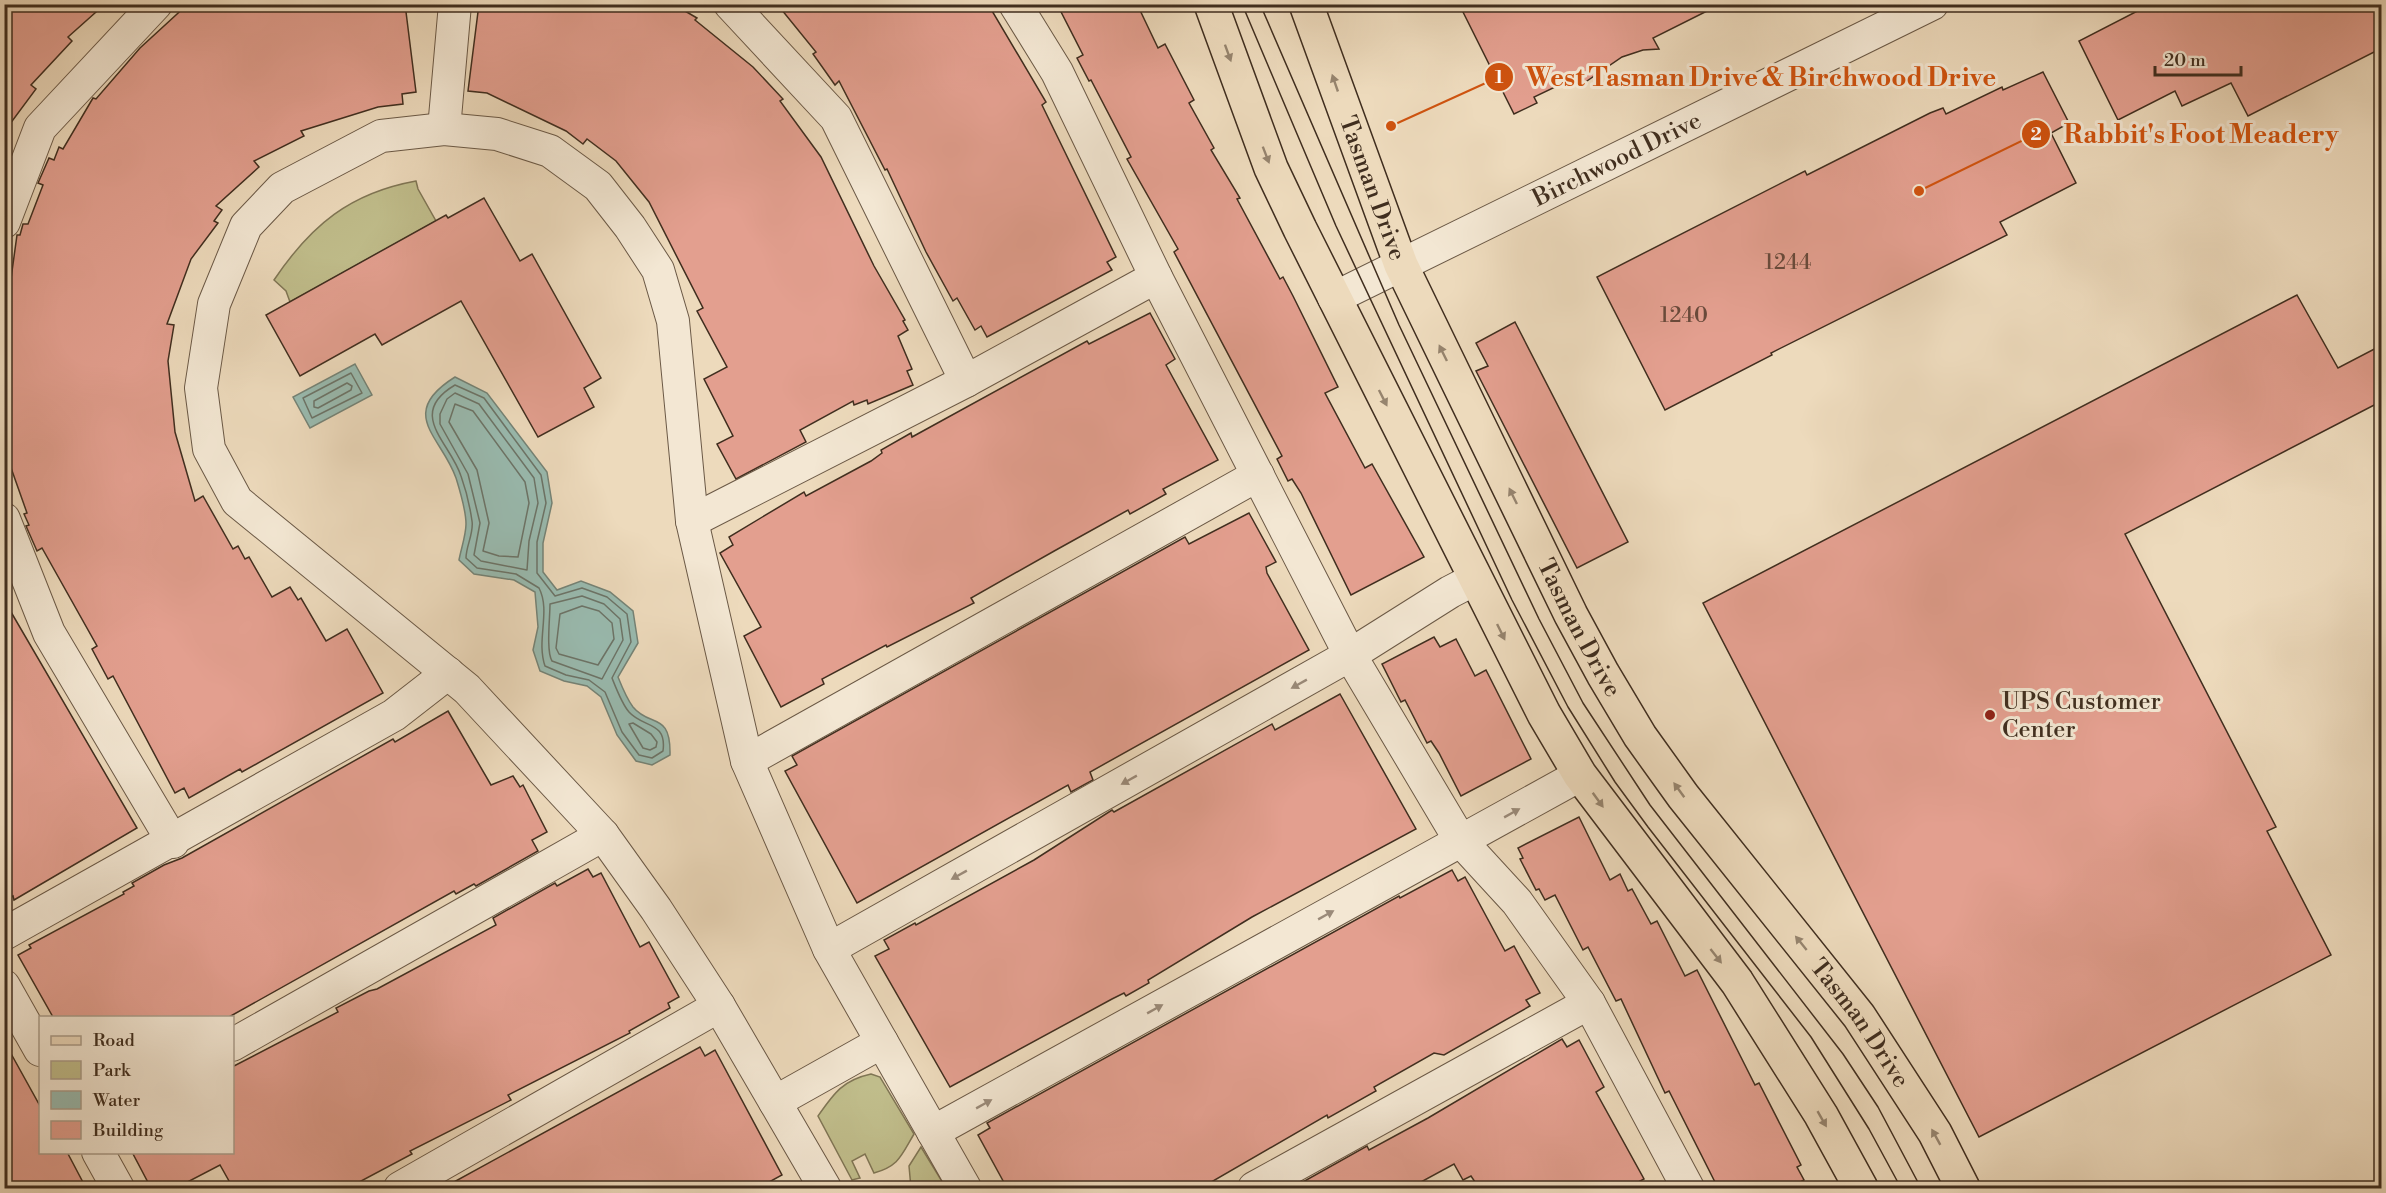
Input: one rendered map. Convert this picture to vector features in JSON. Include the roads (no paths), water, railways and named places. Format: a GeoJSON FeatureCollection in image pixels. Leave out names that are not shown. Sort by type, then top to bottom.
{"type":"FeatureCollection","features":[{"type":"Feature","properties":{"kind":"main road"},"geometry":{"type":"LineString","coordinates":[[1211,4],[1271,168],[1515,661],[1580,775],[1737,982],[1821,1115],[1861,1188]]}},
{"type":"Feature","properties":{"kind":"main road","name":"Tasman Drive"},"geometry":{"type":"LineString","coordinates":[[1306,4],[1401,265],[1571,615],[1630,718],[1683,796],[1859,1016],[1923,1114],[1963,1188]]}},
{"type":"Feature","properties":{"kind":"street"},"geometry":{"type":"LineString","coordinates":[[4,222],[40,128],[156,4]]}},
{"type":"Feature","properties":{"kind":"street"},"geometry":{"type":"LineString","coordinates":[[444,129],[455,4]]}},
{"type":"Feature","properties":{"kind":"street"},"geometry":{"type":"LineString","coordinates":[[730,4],[836,118],[966,381]]}},
{"type":"Feature","properties":{"kind":"street"},"geometry":{"type":"LineString","coordinates":[[1015,4],[1057,72],[1156,277],[1350,655],[1460,840],[1516,902],[1589,1003],[1685,1187]]}},
{"type":"Feature","properties":{"kind":"street","name":"Birchwood Drive"},"geometry":{"type":"LineString","coordinates":[[1334,298],[1932,4]]}},
{"type":"Feature","properties":{"kind":"street"},"geometry":{"type":"LineString","coordinates":[[825,1188],[719,1006],[656,909],[603,835],[467,689],[237,501],[209,449],[201,388],[214,304],[246,226],[282,188],[381,136],[444,129],[497,134],[550,152],[598,186],[630,227],[658,270],[673,321],[692,521],[747,761],[829,949],[965,1188]]}},
{"type":"Feature","properties":{"kind":"street"},"geometry":{"type":"LineString","coordinates":[[692,521],[966,381],[1156,277]]}},
{"type":"Feature","properties":{"kind":"street"},"geometry":{"type":"LineString","coordinates":[[747,761],[1258,475]]}},
{"type":"Feature","properties":{"kind":"street"},"geometry":{"type":"LineString","coordinates":[[4,519],[49,633],[173,842]]}},
{"type":"Feature","properties":{"kind":"street"},"geometry":{"type":"LineString","coordinates":[[829,949],[1350,655],[1450,592],[1475,579]]}},
{"type":"Feature","properties":{"kind":"street"},"geometry":{"type":"LineString","coordinates":[[4,934],[173,842],[394,715],[448,673]]}},
{"type":"Feature","properties":{"kind":"street"},"geometry":{"type":"LineString","coordinates":[[933,1132],[1580,775]]}},
{"type":"Feature","properties":{"kind":"street"},"geometry":{"type":"LineString","coordinates":[[234,1044],[603,835]]}},
{"type":"Feature","properties":{"kind":"street"},"geometry":{"type":"LineString","coordinates":[[4,986],[39,1048]]}},
{"type":"Feature","properties":{"kind":"street"},"geometry":{"type":"LineString","coordinates":[[1254,1188],[1589,1003]]}},
{"type":"Feature","properties":{"kind":"street"},"geometry":{"type":"LineString","coordinates":[[400,1188],[719,1006]]}},
{"type":"Feature","properties":{"kind":"street"},"geometry":{"type":"LineString","coordinates":[[775,1102],[882,1042]]}},
{"type":"Feature","properties":{"kind":"street"},"geometry":{"type":"LineString","coordinates":[[99,1154],[118,1188]]}},
{"type":"Feature","properties":{"kind":"water"},"geometry":{"type":"Polygon","coordinates":[[[355,364],[372,395],[310,428],[293,397],[355,364]]]}},
{"type":"Feature","properties":{"kind":"water"},"geometry":{"type":"Polygon","coordinates":[[[455,377],[487,393],[547,472],[552,503],[543,543],[543,572],[557,590],[581,581],[610,592],[633,611],[638,643],[618,677],[633,707],[646,717],[658,722],[667,732],[670,755],[652,765],[636,761],[617,735],[601,697],[587,686],[564,681],[540,671],[533,650],[538,627],[535,592],[514,580],[474,574],[459,560],[466,528],[463,501],[450,463],[428,426],[426,414],[428,403],[438,390],[455,377]]]}},
{"type":"Feature","properties":{"kind":"tram line"},"geometry":{"type":"LineString","coordinates":[[1242,4],[1336,226],[1512,600],[1568,707],[1615,782],[1648,827],[1811,1037],[1869,1129],[1901,1188]]}},
{"type":"Feature","properties":{"kind":"tram line"},"geometry":{"type":"LineString","coordinates":[[1260,4],[1399,325],[1539,619],[1583,703],[1650,805],[1843,1054],[1878,1107],[1921,1188]]}},
{"type":"Feature","properties":{"kind":"place","name":"West Tasman Drive & Birchwood Drive"},"geometry":{"type":"Point","coordinates":[1391,126]}},
{"type":"Feature","properties":{"kind":"place","name":"Rabbit's Foot Meadery"},"geometry":{"type":"Point","coordinates":[1919,191]}},
{"type":"Feature","properties":{"kind":"place","name":"UPS Customer Center"},"geometry":{"type":"Point","coordinates":[1990,715]}}]}
